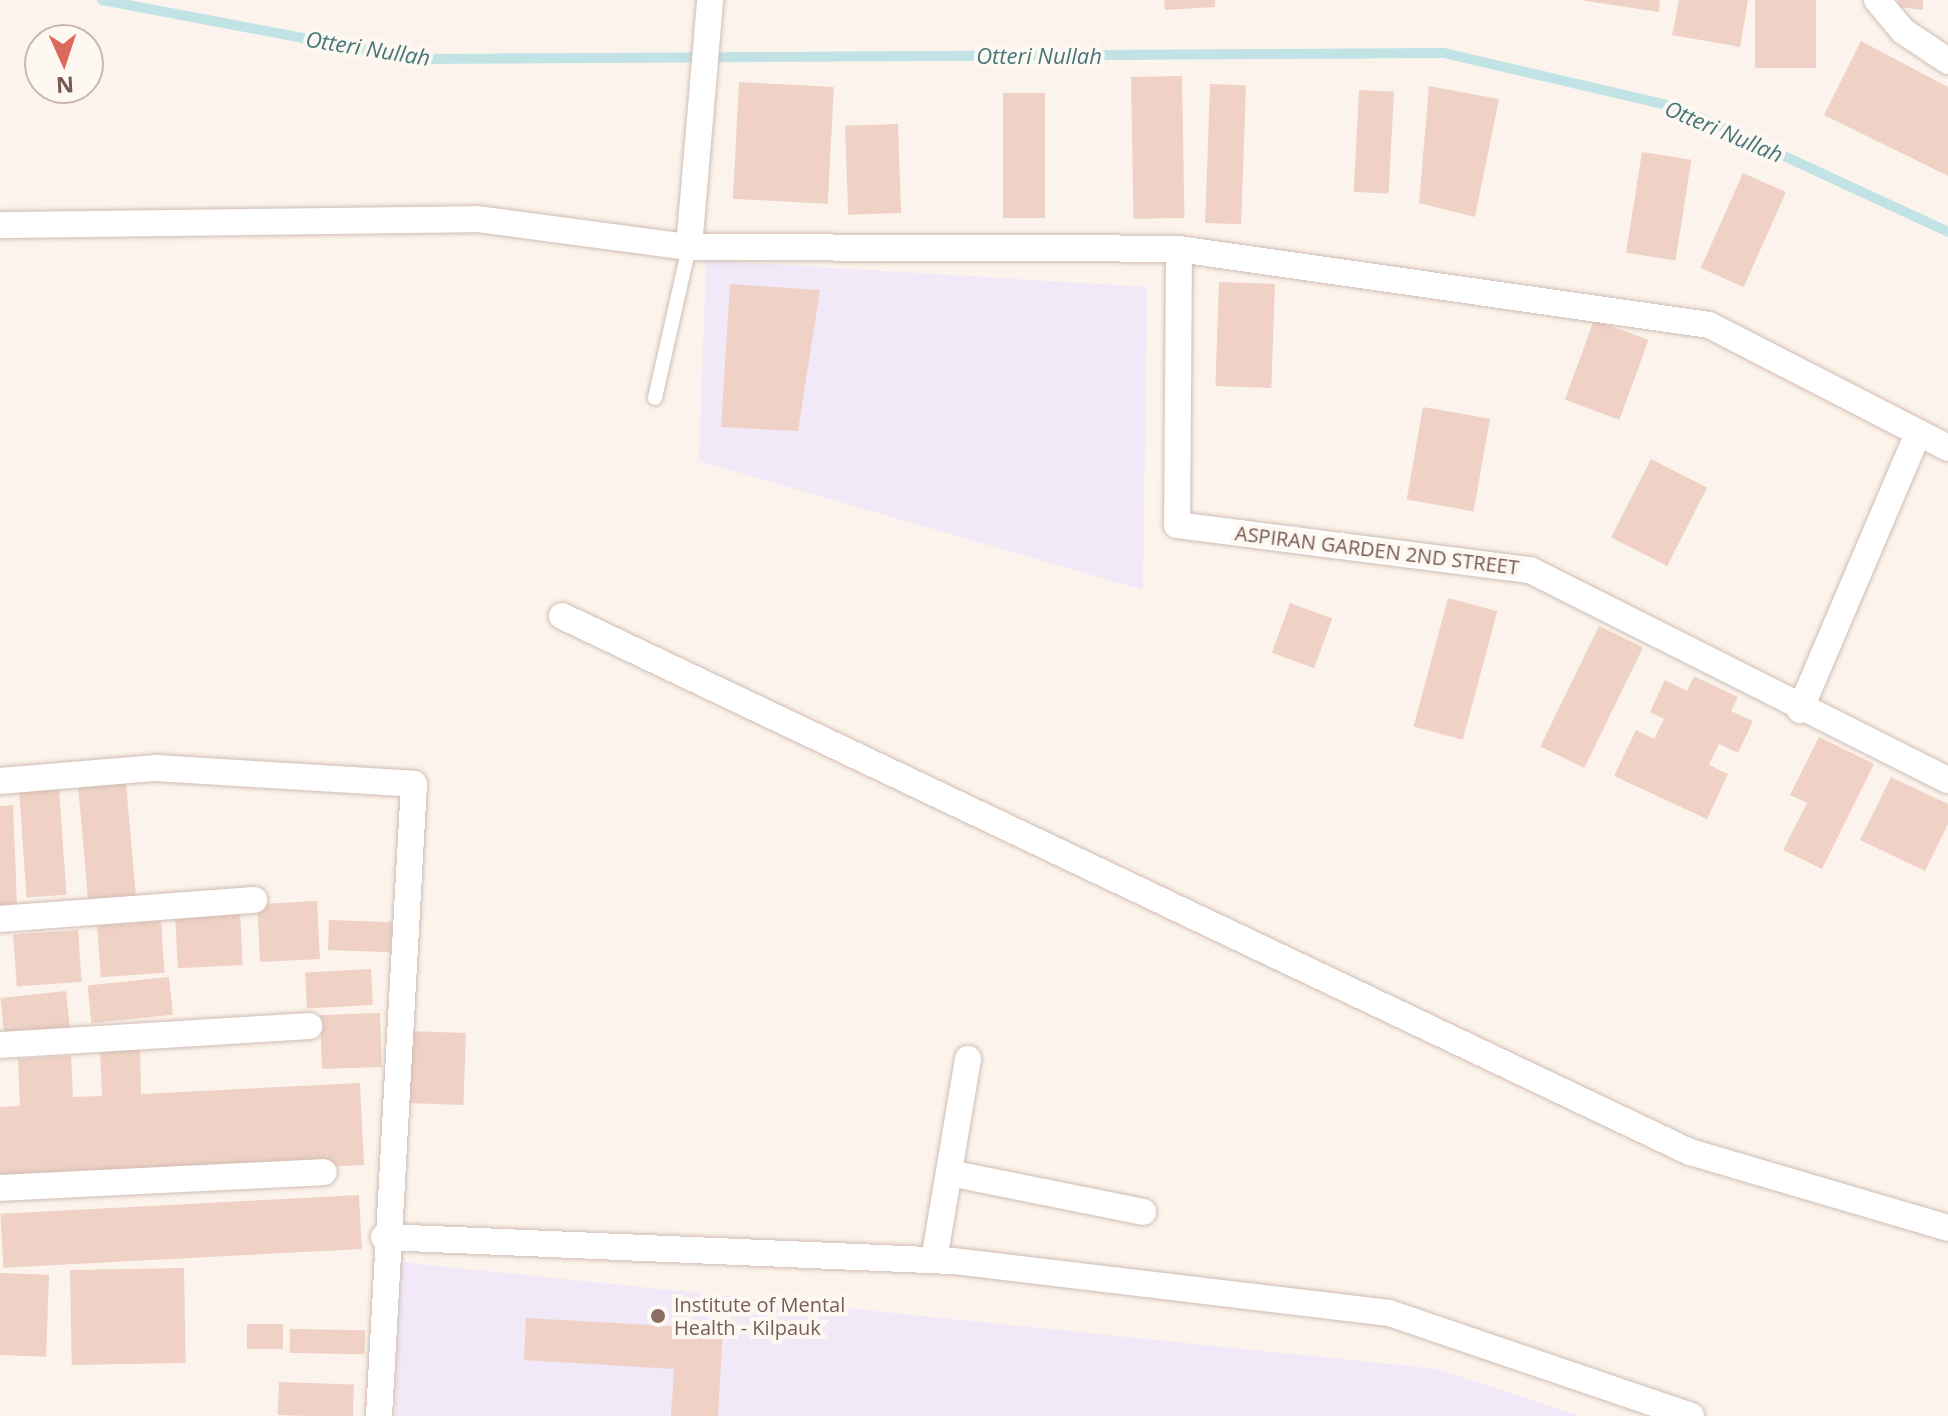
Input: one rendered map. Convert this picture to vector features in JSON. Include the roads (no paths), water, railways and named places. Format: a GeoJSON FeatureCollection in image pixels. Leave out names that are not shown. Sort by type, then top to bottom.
{"type":"FeatureCollection","features":[{"type":"Feature","properties":{"kind":"street"},"geometry":{"type":"LineString","coordinates":[[1877,0],[1903,31],[1948,61]]}},
{"type":"Feature","properties":{"kind":"street"},"geometry":{"type":"LineString","coordinates":[[689,247],[709,12]]}},
{"type":"Feature","properties":{"kind":"street"},"geometry":{"type":"LineString","coordinates":[[2,225],[478,219],[689,247],[1179,249],[1709,325],[1948,448]]}},
{"type":"Feature","properties":{"kind":"street","name":"ASPIRAN GARDEN 2ND STREET"},"geometry":{"type":"LineString","coordinates":[[1179,249],[1177,525],[1530,570],[1800,710],[1948,780]]}},
{"type":"Feature","properties":{"kind":"street"},"geometry":{"type":"LineString","coordinates":[[1800,710],[1918,433]]}},
{"type":"Feature","properties":{"kind":"street"},"geometry":{"type":"LineString","coordinates":[[562,616],[1690,1152],[1948,1228]]}},
{"type":"Feature","properties":{"kind":"street"},"geometry":{"type":"LineString","coordinates":[[0,781],[156,768],[414,784],[384,1237],[379,1416]]}},
{"type":"Feature","properties":{"kind":"street"},"geometry":{"type":"LineString","coordinates":[[0,919],[254,900]]}},
{"type":"Feature","properties":{"kind":"street"},"geometry":{"type":"LineString","coordinates":[[0,1045],[309,1026]]}},
{"type":"Feature","properties":{"kind":"street"},"geometry":{"type":"LineString","coordinates":[[934,1260],[968,1059]]}},
{"type":"Feature","properties":{"kind":"street"},"geometry":{"type":"LineString","coordinates":[[0,1188],[324,1172]]}},
{"type":"Feature","properties":{"kind":"street"},"geometry":{"type":"LineString","coordinates":[[950,1173],[1143,1212]]}},
{"type":"Feature","properties":{"kind":"street"},"geometry":{"type":"LineString","coordinates":[[384,1237],[934,1260],[1389,1313],[1691,1416]]}},
{"type":"Feature","properties":{"kind":"lane"},"geometry":{"type":"LineString","coordinates":[[655,398],[689,247]]}},
{"type":"Feature","properties":{"kind":"waterway","name":"Otteri Nullah"},"geometry":{"type":"LineString","coordinates":[[102,0],[415,59],[1444,53],[1680,108],[1948,232]]}},
{"type":"Feature","properties":{"kind":"place","name":"Institute of Mental Health - Kilpauk"},"geometry":{"type":"Point","coordinates":[658,1316]}}]}
